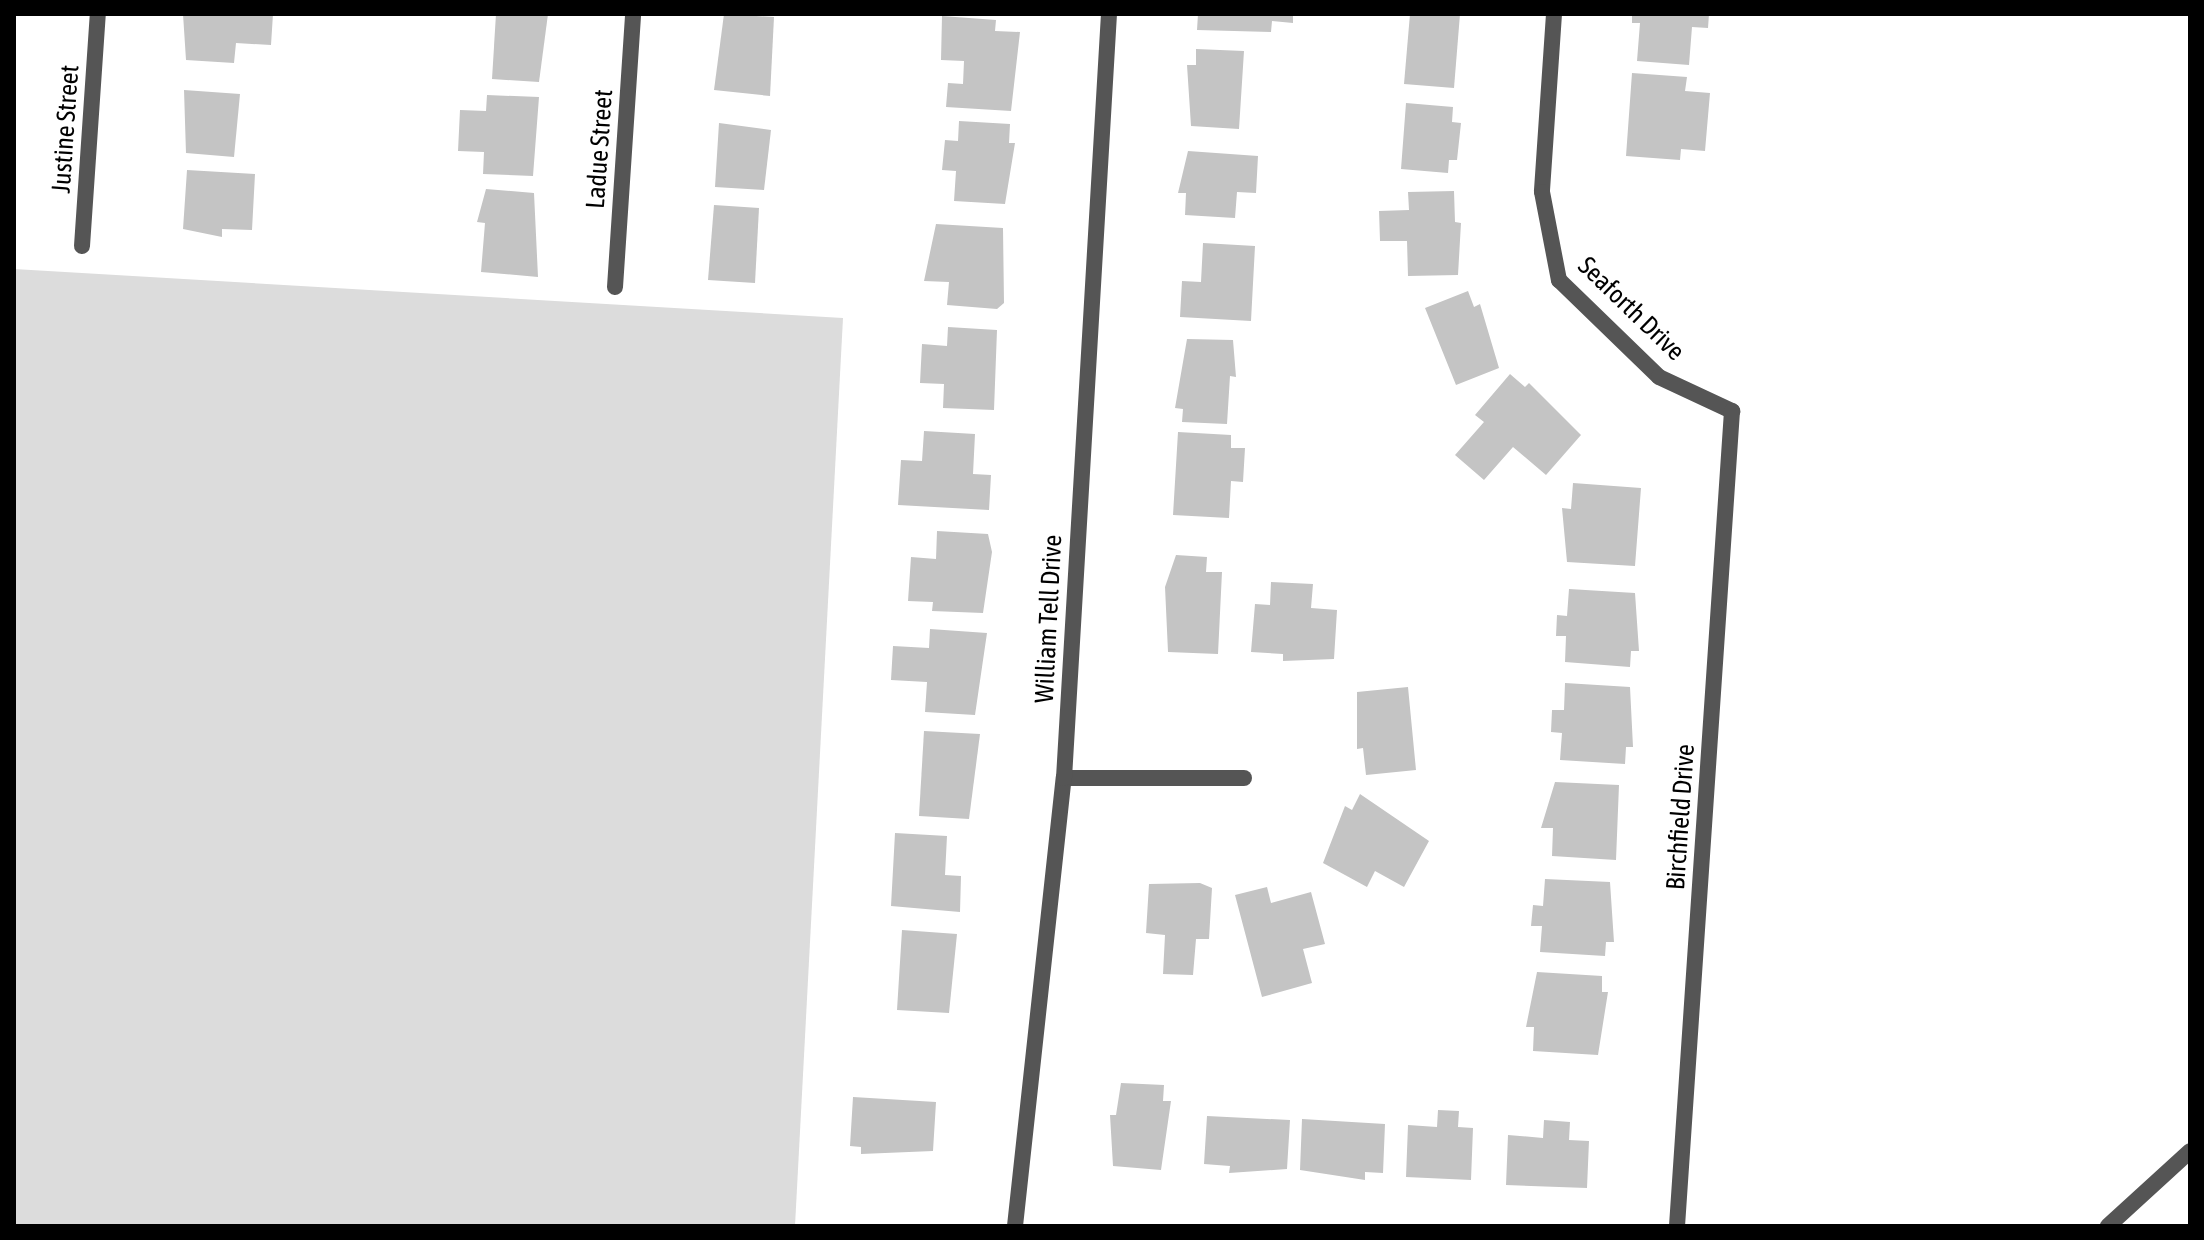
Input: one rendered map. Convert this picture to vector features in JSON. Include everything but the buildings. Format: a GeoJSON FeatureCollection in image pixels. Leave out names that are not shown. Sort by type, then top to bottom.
{"type":"FeatureCollection","features":[{"type":"Feature","properties":{"kind":"street","name":"Justine Street"},"geometry":{"type":"LineString","coordinates":[[82,246],[98,14]]}},
{"type":"Feature","properties":{"kind":"street","name":"Ladue Street"},"geometry":{"type":"LineString","coordinates":[[615,287],[633,14]]}},
{"type":"Feature","properties":{"kind":"street","name":"William Tell Drive"},"geometry":{"type":"LineString","coordinates":[[1015,1226],[1064,778],[1109,14]]}},
{"type":"Feature","properties":{"kind":"street","name":"Seaforth Drive"},"geometry":{"type":"LineString","coordinates":[[1554,14],[1542,192],[1559,280],[1659,377],[1732,411]]}},
{"type":"Feature","properties":{"kind":"street","name":"Birchfield Drive"},"geometry":{"type":"LineString","coordinates":[[1677,1226],[1732,411]]}},
{"type":"Feature","properties":{"kind":"street"},"geometry":{"type":"LineString","coordinates":[[1064,778],[1244,778]]}},
{"type":"Feature","properties":{"kind":"street"},"geometry":{"type":"LineString","coordinates":[[2108,1226],[2190,1151]]}},
{"type":"Feature","properties":{"kind":"shaded area"},"geometry":{"type":"Polygon","coordinates":[[[14,269],[843,318],[795,1226],[14,1226],[14,269]]]}}]}
